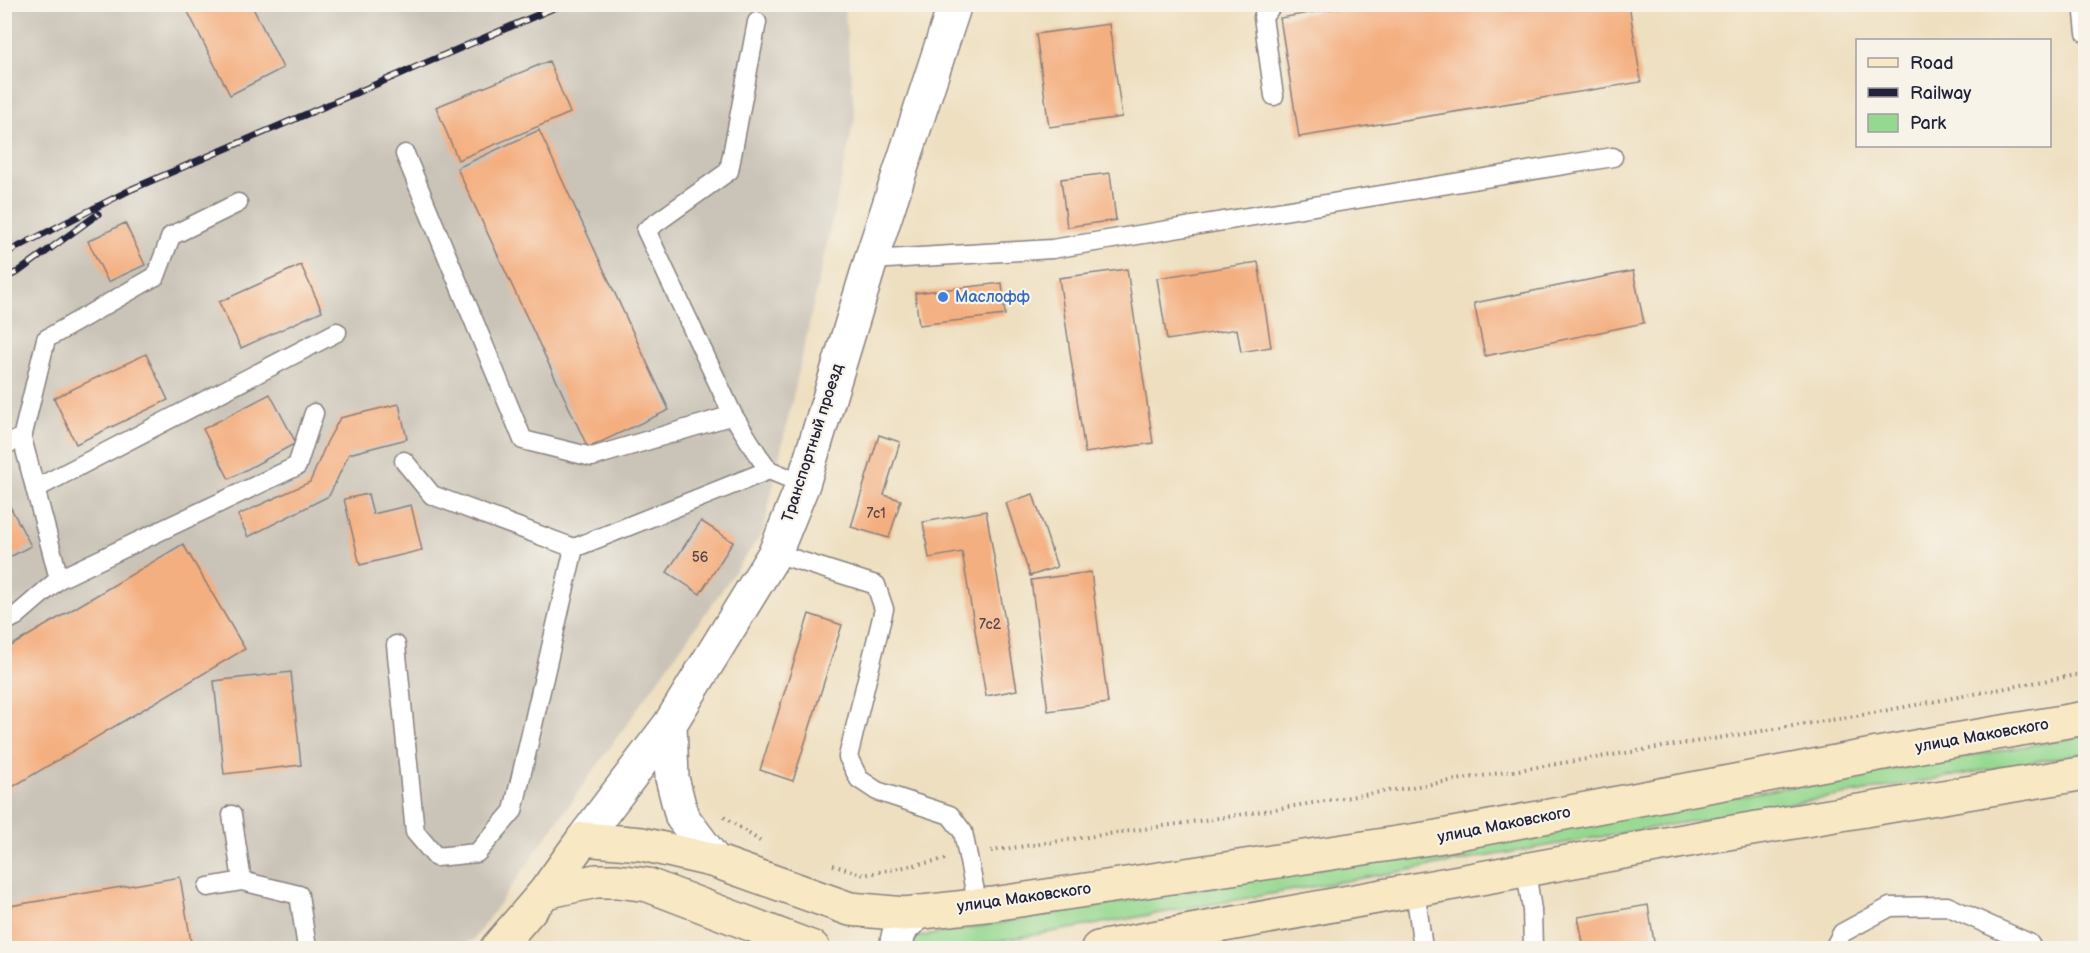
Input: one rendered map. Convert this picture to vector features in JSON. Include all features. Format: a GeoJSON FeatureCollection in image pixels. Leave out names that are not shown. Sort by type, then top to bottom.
{"type":"FeatureCollection","features":[{"type":"Feature","properties":{"kind":"main road","name":"улица Маковского"},"geometry":{"type":"LineString","coordinates":[[583,839],[642,844],[715,861],[850,909],[905,914],[978,906],[1437,837],[1926,745],[2085,718]]}},
{"type":"Feature","properties":{"kind":"main road"},"geometry":{"type":"LineString","coordinates":[[1098,948],[1716,835],[2085,773]]}},
{"type":"Feature","properties":{"kind":"main road"},"geometry":{"type":"LineString","coordinates":[[497,948],[545,892],[583,839]]}},
{"type":"Feature","properties":{"kind":"main road"},"geometry":{"type":"LineString","coordinates":[[545,892],[596,881],[648,885],[813,948]]}},
{"type":"Feature","properties":{"kind":"street","name":"Транспортный проезд"},"geometry":{"type":"LineString","coordinates":[[583,839],[670,724],[775,553],[803,484],[871,260],[955,4]]}},
{"type":"Feature","properties":{"kind":"street"},"geometry":{"type":"LineString","coordinates":[[670,724],[672,778],[682,817],[715,861]]}},
{"type":"Feature","properties":{"kind":"street"},"geometry":{"type":"LineString","coordinates":[[897,948],[896,936],[905,922],[920,912]]}},
{"type":"Feature","properties":{"kind":"lane"},"geometry":{"type":"LineString","coordinates":[[1273,4],[1263,17],[1274,96]]}},
{"type":"Feature","properties":{"kind":"lane"},"geometry":{"type":"LineString","coordinates":[[2083,4],[2085,33]]}},
{"type":"Feature","properties":{"kind":"lane"},"geometry":{"type":"LineString","coordinates":[[757,22],[729,171],[646,230],[733,414],[758,455],[769,470],[803,484]]}},
{"type":"Feature","properties":{"kind":"lane"},"geometry":{"type":"LineString","coordinates":[[405,154],[523,440],[592,457],[733,414]]}},
{"type":"Feature","properties":{"kind":"lane"},"geometry":{"type":"LineString","coordinates":[[871,260],[1052,249],[1613,157]]}},
{"type":"Feature","properties":{"kind":"lane"},"geometry":{"type":"LineString","coordinates":[[59,579],[35,489],[13,441],[46,339],[156,276],[171,236],[238,203]]}},
{"type":"Feature","properties":{"kind":"lane"},"geometry":{"type":"LineString","coordinates":[[35,489],[337,332]]}},
{"type":"Feature","properties":{"kind":"lane"},"geometry":{"type":"LineString","coordinates":[[4,622],[16,616],[59,579],[297,466],[314,413]]}},
{"type":"Feature","properties":{"kind":"lane"},"geometry":{"type":"LineString","coordinates":[[404,460],[432,495],[574,548],[769,470]]}},
{"type":"Feature","properties":{"kind":"lane"},"geometry":{"type":"LineString","coordinates":[[396,645],[415,832],[436,857],[477,854],[513,811],[574,548]]}},
{"type":"Feature","properties":{"kind":"lane"},"geometry":{"type":"LineString","coordinates":[[775,553],[876,585],[884,609],[848,757],[859,779],[877,790],[950,815],[963,832],[978,906]]}},
{"type":"Feature","properties":{"kind":"lane"},"geometry":{"type":"LineString","coordinates":[[232,815],[242,881]]}},
{"type":"Feature","properties":{"kind":"lane"},"geometry":{"type":"LineString","coordinates":[[1526,870],[1532,910],[1533,948]]}},
{"type":"Feature","properties":{"kind":"lane"},"geometry":{"type":"LineString","coordinates":[[208,887],[242,881],[299,895],[307,948]]}},
{"type":"Feature","properties":{"kind":"lane"},"geometry":{"type":"LineString","coordinates":[[1415,890],[1423,948]]}},
{"type":"Feature","properties":{"kind":"lane"},"geometry":{"type":"LineString","coordinates":[[1834,948],[1842,933],[1890,906],[1947,906],[2029,943],[2032,948]]}},
{"type":"Feature","properties":{"kind":"path"},"geometry":{"type":"LineString","coordinates":[[832,865],[864,875],[969,855],[1219,818],[1862,715],[2085,673]]}},
{"type":"Feature","properties":{"kind":"path"},"geometry":{"type":"LineString","coordinates":[[721,815],[767,845]]}},
{"type":"Feature","properties":{"kind":"shaded area"},"geometry":{"type":"Polygon","coordinates":[[[5,5],[844,5],[855,117],[763,532],[474,939],[458,948],[5,948],[5,5]]]}},
{"type":"Feature","properties":{"kind":"green space"},"geometry":{"type":"Polygon","coordinates":[[[2085,736],[2085,753],[959,948],[910,947],[917,937],[2085,736]]]}},
{"type":"Feature","properties":{"kind":"building"},"geometry":{"type":"Polygon","coordinates":[[[184,4],[251,4],[283,68],[230,95],[184,4]]]}},
{"type":"Feature","properties":{"kind":"building"},"geometry":{"type":"Polygon","coordinates":[[[1360,4],[1629,4],[1641,82],[1299,137],[1280,18],[1360,4]]]}},
{"type":"Feature","properties":{"kind":"building"},"geometry":{"type":"Polygon","coordinates":[[[1109,24],[1122,117],[1049,127],[1036,34],[1109,24]]]}},
{"type":"Feature","properties":{"kind":"building"},"geometry":{"type":"Polygon","coordinates":[[[549,61],[570,113],[458,160],[436,107],[549,61]]]}},
{"type":"Feature","properties":{"kind":"building"},"geometry":{"type":"Polygon","coordinates":[[[539,130],[669,410],[588,448],[457,168],[539,130]]]}},
{"type":"Feature","properties":{"kind":"building"},"geometry":{"type":"Polygon","coordinates":[[[1110,173],[1116,220],[1067,227],[1061,179],[1110,173]]]}},
{"type":"Feature","properties":{"kind":"building"},"geometry":{"type":"Polygon","coordinates":[[[125,223],[145,265],[108,282],[88,241],[125,223]]]}},
{"type":"Feature","properties":{"kind":"building"},"geometry":{"type":"Polygon","coordinates":[[[1258,262],[1271,347],[1241,352],[1237,329],[1167,340],[1157,278],[1258,262]]]}},
{"type":"Feature","properties":{"kind":"building"},"geometry":{"type":"Polygon","coordinates":[[[301,265],[322,311],[241,348],[219,302],[301,265]]]}},
{"type":"Feature","properties":{"kind":"building"},"geometry":{"type":"Polygon","coordinates":[[[1127,269],[1153,443],[1085,453],[1059,278],[1127,269]]]}},
{"type":"Feature","properties":{"kind":"building"},"geometry":{"type":"Polygon","coordinates":[[[1633,271],[1644,323],[1485,356],[1474,303],[1633,271]]]}},
{"type":"Feature","properties":{"kind":"building"},"geometry":{"type":"Polygon","coordinates":[[[1002,283],[1005,315],[919,325],[915,293],[1002,283]]]}},
{"type":"Feature","properties":{"kind":"building"},"geometry":{"type":"Polygon","coordinates":[[[146,354],[168,400],[76,444],[54,398],[146,354]]]}},
{"type":"Feature","properties":{"kind":"building"},"geometry":{"type":"Polygon","coordinates":[[[270,394],[296,443],[229,479],[203,429],[270,394]]]}},
{"type":"Feature","properties":{"kind":"building"},"geometry":{"type":"Polygon","coordinates":[[[399,404],[407,439],[349,454],[329,496],[248,537],[238,515],[310,482],[340,418],[399,404]]]}},
{"type":"Feature","properties":{"kind":"building"},"geometry":{"type":"Polygon","coordinates":[[[879,435],[900,442],[884,495],[901,500],[889,538],[851,527],[879,435]]]}},
{"type":"Feature","properties":{"kind":"building"},"geometry":{"type":"Polygon","coordinates":[[[368,494],[373,514],[411,505],[422,550],[360,565],[344,499],[368,494]]]}},
{"type":"Feature","properties":{"kind":"building"},"geometry":{"type":"Polygon","coordinates":[[[1033,494],[1057,567],[1030,576],[1006,503],[1033,494]]]}},
{"type":"Feature","properties":{"kind":"building"},"geometry":{"type":"Polygon","coordinates":[[[4,495],[31,546],[4,560],[4,495]]]}},
{"type":"Feature","properties":{"kind":"building"},"geometry":{"type":"Polygon","coordinates":[[[986,511],[1017,690],[986,696],[962,552],[929,558],[923,522],[986,511]]]}},
{"type":"Feature","properties":{"kind":"building"},"geometry":{"type":"Polygon","coordinates":[[[701,521],[733,542],[700,594],[667,572],[701,521]]]}},
{"type":"Feature","properties":{"kind":"building"},"geometry":{"type":"Polygon","coordinates":[[[183,544],[245,649],[4,792],[4,650],[183,544]]]}},
{"type":"Feature","properties":{"kind":"building"},"geometry":{"type":"Polygon","coordinates":[[[1091,572],[1108,703],[1048,711],[1031,580],[1091,572]]]}},
{"type":"Feature","properties":{"kind":"building"},"geometry":{"type":"Polygon","coordinates":[[[809,614],[842,625],[793,781],[760,770],[809,614]]]}},
{"type":"Feature","properties":{"kind":"building"},"geometry":{"type":"Polygon","coordinates":[[[291,672],[301,765],[224,774],[214,681],[291,672]]]}},
{"type":"Feature","properties":{"kind":"building"},"geometry":{"type":"Polygon","coordinates":[[[180,877],[192,948],[4,948],[4,907],[180,877]]]}},
{"type":"Feature","properties":{"kind":"building"},"geometry":{"type":"Polygon","coordinates":[[[1648,905],[1655,948],[1584,948],[1578,917],[1648,905]]]}},
{"type":"Feature","properties":{"kind":"railway"},"geometry":{"type":"LineString","coordinates":[[4,254],[132,189],[563,4]]}},
{"type":"Feature","properties":{"kind":"railway"},"geometry":{"type":"LineString","coordinates":[[4,278],[18,272],[98,214]]}},
{"type":"Feature","properties":{"kind":"place","name":"Маслофф"},"geometry":{"type":"Point","coordinates":[943,297]}}]}
